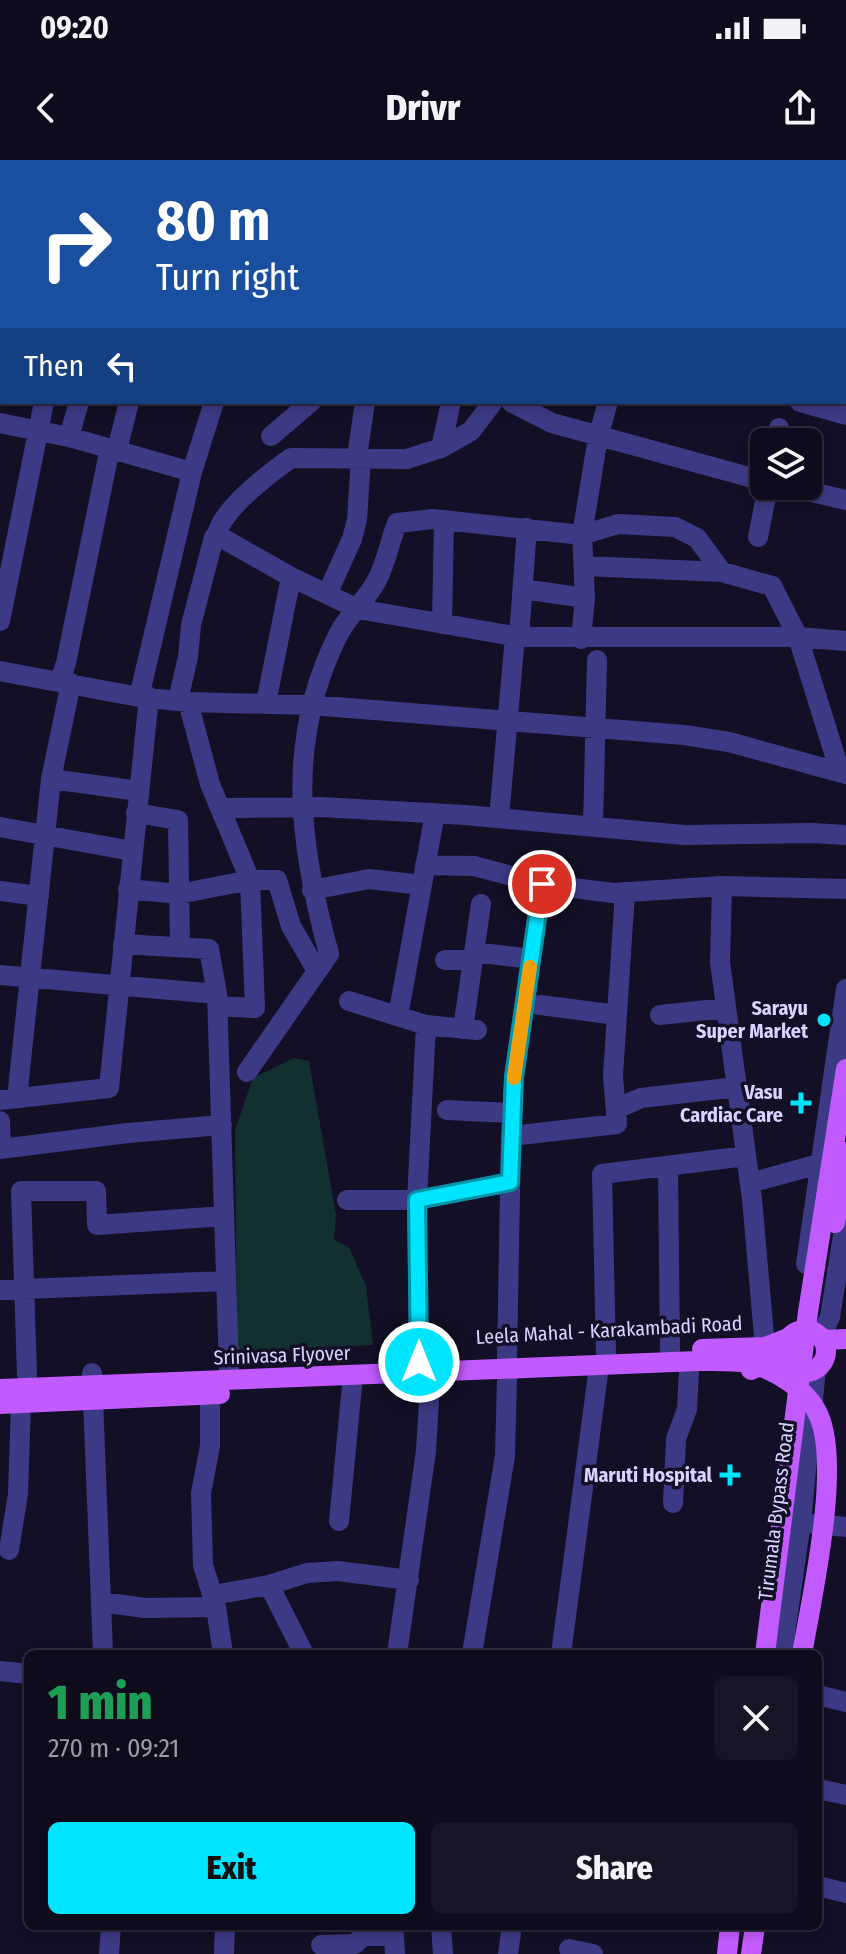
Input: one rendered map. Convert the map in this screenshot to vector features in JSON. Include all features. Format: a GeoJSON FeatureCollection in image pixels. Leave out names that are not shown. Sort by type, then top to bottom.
{"type":"FeatureCollection","features":[{"type":"Feature","properties":{"kind":"main road"},"geometry":{"type":"LineString","coordinates":[[766,1650],[808,1312],[846,1069]]}},
{"type":"Feature","properties":{"kind":"main road"},"geometry":{"type":"LineString","coordinates":[[780,1650],[816,1341],[846,1152]]}},
{"type":"Feature","properties":{"kind":"main road"},"geometry":{"type":"LineString","coordinates":[[846,1339],[822,1338],[810,1331],[790,1348],[801,1372],[846,1361]]}},
{"type":"Feature","properties":{"kind":"main road"},"geometry":{"type":"LineString","coordinates":[[819,1366],[826,1355],[822,1338]]}},
{"type":"Feature","properties":{"kind":"main road","name":"Leela Mahal - Karakambadi Road"},"geometry":{"type":"LineString","coordinates":[[0,1404],[430,1383],[606,1354],[790,1348]]}},
{"type":"Feature","properties":{"kind":"main road","name":"Leela Mahal - Karakambadi Road"},"geometry":{"type":"LineString","coordinates":[[0,1376],[419,1362],[598,1374],[752,1370],[790,1348]]}},
{"type":"Feature","properties":{"kind":"main road","name":"Srinivasa Flyover"},"geometry":{"type":"LineString","coordinates":[[0,1389],[698,1361],[748,1363],[778,1374],[804,1394],[819,1414],[827,1442],[826,1496],[803,1650]]}},
{"type":"Feature","properties":{"kind":"main road"},"geometry":{"type":"LineString","coordinates":[[727,1954],[730,1930]]}},
{"type":"Feature","properties":{"kind":"main road"},"geometry":{"type":"LineString","coordinates":[[738,1954],[740,1930]]}},
{"type":"Feature","properties":{"kind":"main road"},"geometry":{"type":"LineString","coordinates":[[751,1954],[754,1930]]}},
{"type":"Feature","properties":{"kind":"street"},"geometry":{"type":"LineString","coordinates":[[0,621],[44,404]]}},
{"type":"Feature","properties":{"kind":"street"},"geometry":{"type":"LineString","coordinates":[[69,437],[78,404]]}},
{"type":"Feature","properties":{"kind":"street"},"geometry":{"type":"LineString","coordinates":[[128,404],[114,449],[66,663],[30,977],[8,1099],[109,1088],[139,791],[144,697],[192,472],[213,404]]}},
{"type":"Feature","properties":{"kind":"street"},"geometry":{"type":"LineString","coordinates":[[271,436],[309,404]]}},
{"type":"Feature","properties":{"kind":"street"},"geometry":{"type":"LineString","coordinates":[[327,594],[352,539],[357,520],[365,404]]}},
{"type":"Feature","properties":{"kind":"street"},"geometry":{"type":"LineString","coordinates":[[441,448],[451,404]]}},
{"type":"Feature","properties":{"kind":"street"},"geometry":{"type":"LineString","coordinates":[[0,975],[119,986],[255,1008],[250,880],[210,784],[183,701],[191,625],[214,537],[242,499],[291,458],[407,459],[441,448],[471,431],[491,404]]}},
{"type":"Feature","properties":{"kind":"street"},"geometry":{"type":"LineString","coordinates":[[515,404],[552,423],[750,477]]}},
{"type":"Feature","properties":{"kind":"street"},"geometry":{"type":"LineString","coordinates":[[581,639],[585,598],[582,535],[598,437],[607,404]]}},
{"type":"Feature","properties":{"kind":"street"},"geometry":{"type":"LineString","coordinates":[[807,404],[846,415]]}},
{"type":"Feature","properties":{"kind":"street"},"geometry":{"type":"LineString","coordinates":[[0,423],[69,437],[192,472]]}},
{"type":"Feature","properties":{"kind":"street"},"geometry":{"type":"LineString","coordinates":[[822,494],[846,500]]}},
{"type":"Feature","properties":{"kind":"street"},"geometry":{"type":"LineString","coordinates":[[758,537],[765,500]]}},
{"type":"Feature","properties":{"kind":"street"},"geometry":{"type":"LineString","coordinates":[[247,1072],[329,954],[312,890],[303,808],[301,779],[311,705],[339,632],[377,580],[397,523],[444,520],[582,535],[618,524],[675,527],[697,538],[722,572]]}},
{"type":"Feature","properties":{"kind":"street"},"geometry":{"type":"LineString","coordinates":[[442,624],[444,520]]}},
{"type":"Feature","properties":{"kind":"street"},"geometry":{"type":"LineString","coordinates":[[499,818],[527,528]]}},
{"type":"Feature","properties":{"kind":"street"},"geometry":{"type":"LineString","coordinates":[[217,535],[291,577],[358,609],[442,624],[517,636],[581,639],[798,637],[846,641]]}},
{"type":"Feature","properties":{"kind":"street"},"geometry":{"type":"LineString","coordinates":[[585,566],[722,572],[772,586],[798,637],[843,773]]}},
{"type":"Feature","properties":{"kind":"street"},"geometry":{"type":"LineString","coordinates":[[266,703],[291,577]]}},
{"type":"Feature","properties":{"kind":"street"},"geometry":{"type":"LineString","coordinates":[[523,589],[585,598]]}},
{"type":"Feature","properties":{"kind":"street"},"geometry":{"type":"LineString","coordinates":[[593,827],[597,660]]}},
{"type":"Feature","properties":{"kind":"street"},"geometry":{"type":"LineString","coordinates":[[0,671],[183,701],[311,705],[684,735],[729,742],[843,773]]}},
{"type":"Feature","properties":{"kind":"street"},"geometry":{"type":"LineString","coordinates":[[51,779],[139,791]]}},
{"type":"Feature","properties":{"kind":"street"},"geometry":{"type":"LineString","coordinates":[[220,808],[435,813],[684,835],[846,835]]}},
{"type":"Feature","properties":{"kind":"street"},"geometry":{"type":"LineString","coordinates":[[136,813],[178,820],[180,947]]}},
{"type":"Feature","properties":{"kind":"street"},"geometry":{"type":"LineString","coordinates":[[398,1016],[435,813]]}},
{"type":"Feature","properties":{"kind":"street"},"geometry":{"type":"LineString","coordinates":[[0,827],[132,851]]}},
{"type":"Feature","properties":{"kind":"street"},"geometry":{"type":"LineString","coordinates":[[312,890],[369,879],[424,875],[474,866],[542,884],[613,893],[722,886],[846,889]]}},
{"type":"Feature","properties":{"kind":"street"},"geometry":{"type":"LineString","coordinates":[[128,889],[179,894],[250,880],[277,880],[291,926],[317,971]]}},
{"type":"Feature","properties":{"kind":"street"},"geometry":{"type":"LineString","coordinates":[[473,1650],[505,1456],[512,1113],[542,884]]}},
{"type":"Feature","properties":{"kind":"street"},"geometry":{"type":"LineString","coordinates":[[722,886],[720,962],[750,1183],[765,1347]]}},
{"type":"Feature","properties":{"kind":"street"},"geometry":{"type":"LineString","coordinates":[[0,891],[39,896]]}},
{"type":"Feature","properties":{"kind":"street"},"geometry":{"type":"LineString","coordinates":[[511,1136],[617,1124],[613,1076],[625,892]]}},
{"type":"Feature","properties":{"kind":"street"},"geometry":{"type":"LineString","coordinates":[[349,1001],[426,1025],[470,1030],[474,956],[481,904]]}},
{"type":"Feature","properties":{"kind":"street"},"geometry":{"type":"LineString","coordinates":[[123,944],[209,949],[218,1000],[229,1369]]}},
{"type":"Feature","properties":{"kind":"street"},"geometry":{"type":"LineString","coordinates":[[445,960],[474,956],[531,959]]}},
{"type":"Feature","properties":{"kind":"street","name":"Tirumala Bypass Road"},"geometry":{"type":"LineString","coordinates":[[759,1650],[790,1348],[846,989]]}},
{"type":"Feature","properties":{"kind":"street"},"geometry":{"type":"LineString","coordinates":[[525,1003],[617,1015]]}},
{"type":"Feature","properties":{"kind":"street"},"geometry":{"type":"LineString","coordinates":[[660,1015],[726,1008]]}},
{"type":"Feature","properties":{"kind":"street"},"geometry":{"type":"LineString","coordinates":[[419,1362],[417,1200],[426,1025]]}},
{"type":"Feature","properties":{"kind":"street"},"geometry":{"type":"LineString","coordinates":[[616,1109],[641,1098],[737,1087]]}},
{"type":"Feature","properties":{"kind":"street"},"geometry":{"type":"LineString","coordinates":[[447,1110],[512,1113]]}},
{"type":"Feature","properties":{"kind":"street"},"geometry":{"type":"LineString","coordinates":[[0,1121],[1,1149],[222,1125]]}},
{"type":"Feature","properties":{"kind":"street"},"geometry":{"type":"LineString","coordinates":[[606,1354],[602,1174],[746,1156]]}},
{"type":"Feature","properties":{"kind":"street"},"geometry":{"type":"LineString","coordinates":[[750,1183],[819,1164]]}},
{"type":"Feature","properties":{"kind":"street"},"geometry":{"type":"LineString","coordinates":[[668,1166],[670,1350]]}},
{"type":"Feature","properties":{"kind":"street"},"geometry":{"type":"LineString","coordinates":[[347,1200],[417,1200],[510,1182]]}},
{"type":"Feature","properties":{"kind":"street"},"geometry":{"type":"LineString","coordinates":[[27,1375],[21,1191],[96,1191],[97,1225],[224,1216]]}},
{"type":"Feature","properties":{"kind":"street"},"geometry":{"type":"LineString","coordinates":[[822,1338],[830,1317],[846,1217]]}},
{"type":"Feature","properties":{"kind":"street"},"geometry":{"type":"LineString","coordinates":[[0,1290],[225,1281]]}},
{"type":"Feature","properties":{"kind":"street","name":"Tirumala Bypass Road"},"geometry":{"type":"LineString","coordinates":[[781,1650],[801,1522],[819,1366]]}},
{"type":"Feature","properties":{"kind":"street"},"geometry":{"type":"LineString","coordinates":[[673,1503],[676,1439],[687,1409],[689,1372]]}},
{"type":"Feature","properties":{"kind":"street"},"geometry":{"type":"LineString","coordinates":[[92,1373],[103,1650]]}},
{"type":"Feature","properties":{"kind":"street"},"geometry":{"type":"LineString","coordinates":[[562,1650],[598,1374]]}},
{"type":"Feature","properties":{"kind":"street"},"geometry":{"type":"LineString","coordinates":[[398,1650],[426,1451],[430,1383]]}},
{"type":"Feature","properties":{"kind":"street"},"geometry":{"type":"LineString","coordinates":[[339,1521],[352,1386]]}},
{"type":"Feature","properties":{"kind":"street"},"geometry":{"type":"LineString","coordinates":[[210,1395],[210,1446],[201,1493],[203,1565],[214,1601],[222,1650]]}},
{"type":"Feature","properties":{"kind":"street"},"geometry":{"type":"LineString","coordinates":[[9,1550],[18,1494],[21,1403]]}},
{"type":"Feature","properties":{"kind":"street"},"geometry":{"type":"LineString","coordinates":[[801,1522],[846,1527]]}},
{"type":"Feature","properties":{"kind":"street"},"geometry":{"type":"LineString","coordinates":[[101,1602],[145,1608],[214,1601],[307,1573],[338,1571],[409,1580]]}},
{"type":"Feature","properties":{"kind":"street"},"geometry":{"type":"LineString","coordinates":[[269,1585],[302,1650]]}},
{"type":"Feature","properties":{"kind":"street"},"geometry":{"type":"LineString","coordinates":[[0,1671],[24,1674]]}},
{"type":"Feature","properties":{"kind":"street"},"geometry":{"type":"LineString","coordinates":[[822,1696],[846,1702]]}},
{"type":"Feature","properties":{"kind":"street"},"geometry":{"type":"LineString","coordinates":[[822,1790],[846,1795]]}},
{"type":"Feature","properties":{"kind":"street"},"geometry":{"type":"LineString","coordinates":[[822,1887],[846,1893]]}},
{"type":"Feature","properties":{"kind":"street"},"geometry":{"type":"LineString","coordinates":[[109,1954],[111,1930]]}},
{"type":"Feature","properties":{"kind":"street"},"geometry":{"type":"LineString","coordinates":[[224,1954],[225,1930]]}},
{"type":"Feature","properties":{"kind":"street"},"geometry":{"type":"LineString","coordinates":[[441,1930],[443,1954]]}},
{"type":"Feature","properties":{"kind":"street"},"geometry":{"type":"LineString","coordinates":[[508,1954],[511,1930]]}},
{"type":"Feature","properties":{"kind":"street"},"geometry":{"type":"LineString","coordinates":[[719,1954],[722,1930]]}},
{"type":"Feature","properties":{"kind":"street"},"geometry":{"type":"LineString","coordinates":[[745,1954],[748,1930]]}},
{"type":"Feature","properties":{"kind":"street"},"geometry":{"type":"LineString","coordinates":[[321,1945],[355,1944],[364,1931],[394,1936],[395,1954]]}},
{"type":"Feature","properties":{"kind":"street"},"geometry":{"type":"LineString","coordinates":[[569,1949],[593,1954]]}},
{"type":"Feature","properties":{"kind":"green space"},"geometry":{"type":"Polygon","coordinates":[[[294,1058],[309,1061],[336,1215],[334,1240],[349,1247],[366,1286],[373,1345],[237,1352],[235,1130],[253,1078],[294,1058]]]}},
{"type":"Feature","properties":{"kind":"slow traffic"},"geometry":{"type":"LineString","coordinates":[[514,1078],[530,967]]}},
{"type":"Feature","properties":{"kind":"place","name":"Sarayu Super Market"},"geometry":{"type":"Point","coordinates":[824,1020]}},
{"type":"Feature","properties":{"kind":"place","name":"Vasu Cardiac Care"},"geometry":{"type":"Point","coordinates":[801,1103]}},
{"type":"Feature","properties":{"kind":"place","name":"Maruti Hospital"},"geometry":{"type":"Point","coordinates":[730,1475]}},
{"type":"Feature","properties":{"kind":"route"},"geometry":{"type":"LineString","coordinates":[[419,1362],[417,1200],[510,1182],[514,1077],[542,884]]}}]}
